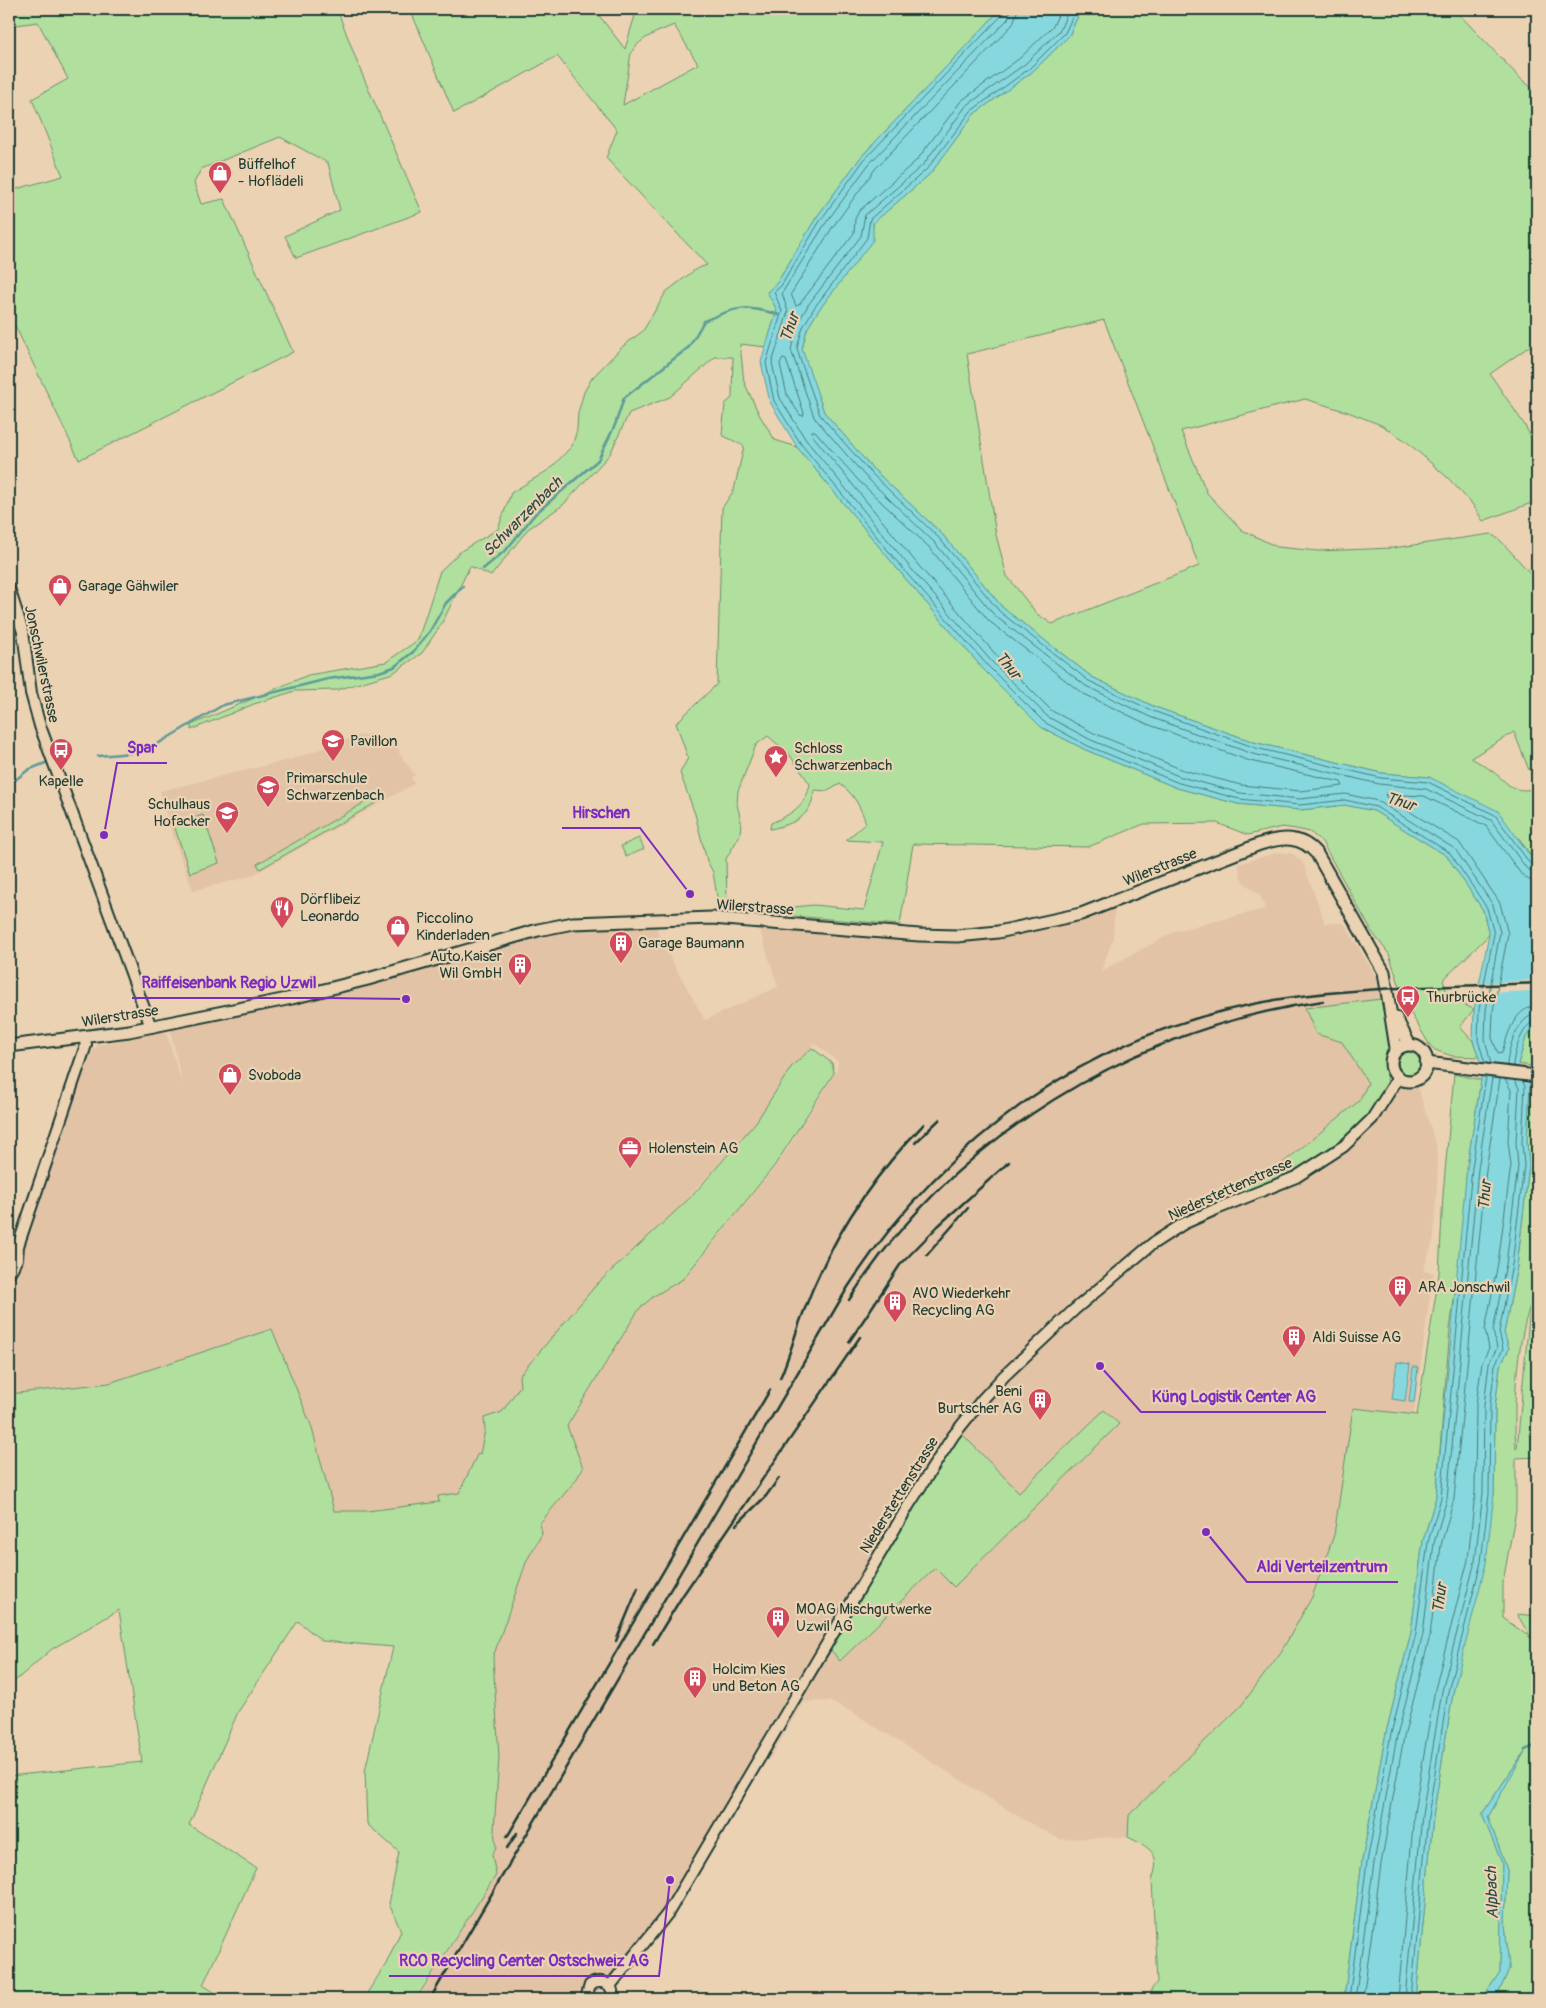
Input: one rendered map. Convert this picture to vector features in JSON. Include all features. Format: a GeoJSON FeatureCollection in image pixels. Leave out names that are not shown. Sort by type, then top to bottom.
{"type":"FeatureCollection","features":[{"type":"Feature","properties":{"kind":"main road","name":"Wilerstrasse"},"geometry":{"type":"LineString","coordinates":[[9,1046],[85,1038],[151,1027],[331,989],[538,930],[573,923],[680,918],[731,918],[880,933],[957,936],[1025,928],[1081,914],[1260,844],[1288,838],[1302,842],[1313,849],[1384,972],[1396,1048],[1391,1064],[1398,1078]]}},
{"type":"Feature","properties":{"kind":"main road","name":"Wilerstrasse"},"geometry":{"type":"LineString","coordinates":[[1391,1010],[1409,1044],[1420,1049],[1426,1063]]}},
{"type":"Feature","properties":{"kind":"main road"},"geometry":{"type":"LineString","coordinates":[[1396,1048],[1409,1044]]}},
{"type":"Feature","properties":{"kind":"main road"},"geometry":{"type":"LineString","coordinates":[[1398,1078],[1405,1082],[1416,1081],[1424,1074],[1426,1063],[1537,1076]]}},
{"type":"Feature","properties":{"kind":"street","name":"Jonschwilerstrasse"},"geometry":{"type":"LineString","coordinates":[[9,588],[23,632],[31,693],[40,726],[151,1027]]}},
{"type":"Feature","properties":{"kind":"street"},"geometry":{"type":"LineString","coordinates":[[9,1274],[17,1259],[18,1246],[86,1045],[85,1038]]}},
{"type":"Feature","properties":{"kind":"street","name":"Niederstettenstrasse"},"geometry":{"type":"LineString","coordinates":[[610,1986],[668,1913],[910,1502],[953,1436],[981,1401],[1108,1279],[1152,1244],[1183,1224],[1206,1213],[1296,1178],[1344,1146],[1372,1119],[1398,1078]]}},
{"type":"Feature","properties":{"kind":"street"},"geometry":{"type":"LineString","coordinates":[[589,1999],[587,1995],[590,1985],[596,1981],[604,1982],[610,1986],[613,1993],[612,1999]]}},
{"type":"Feature","properties":{"kind":"shaded area","name":"Primarschule Schwarzenbach"},"geometry":{"type":"Polygon","coordinates":[[[370,734],[388,739],[398,747],[400,755],[415,775],[411,777],[414,784],[251,876],[193,891],[169,825],[160,791],[292,759],[358,736],[370,734]]]}},
{"type":"Feature","properties":{"kind":"shaded area"},"geometry":{"type":"Polygon","coordinates":[[[1279,852],[1293,854],[1303,863],[1324,920],[1323,923],[1344,923],[1375,975],[1379,975],[1380,998],[1316,1034],[1342,1042],[1368,1083],[1359,1102],[1273,1171],[1206,1199],[1266,1191],[1401,1081],[1416,1081],[1436,1145],[1438,1165],[1434,1238],[1423,1271],[1433,1273],[1414,1415],[1365,1409],[1344,1474],[1334,1535],[1312,1597],[1281,1652],[1241,1706],[1129,1815],[1128,1837],[1060,1839],[1024,1820],[852,1712],[829,1701],[803,1702],[769,1760],[761,1756],[668,1913],[610,1986],[596,1981],[589,1999],[418,1999],[496,1875],[492,1855],[496,1847],[494,1829],[499,1758],[493,1657],[540,1524],[576,1480],[583,1468],[567,1427],[639,1309],[654,1296],[686,1277],[778,1163],[836,1072],[838,1062],[813,1042],[812,1048],[792,1066],[756,1122],[520,1386],[502,1412],[485,1430],[482,1449],[459,1493],[439,1496],[439,1502],[367,1511],[334,1511],[311,1425],[272,1329],[109,1383],[11,1394],[9,1384],[9,1289],[87,1060],[97,1045],[166,1032],[183,1087],[169,1023],[292,998],[538,930],[656,925],[660,940],[705,1020],[778,987],[759,927],[957,936],[1115,901],[1113,939],[1101,971],[1176,931],[1265,909],[1261,896],[1242,881],[1238,864],[1279,852]]]}},
{"type":"Feature","properties":{"kind":"green space"},"geometry":{"type":"Polygon","coordinates":[[[9,9],[337,9],[359,67],[422,212],[296,258],[285,236],[340,210],[328,163],[280,137],[201,169],[194,183],[201,204],[224,199],[293,352],[79,460],[9,313],[9,191],[63,176],[32,99],[68,79],[38,22],[9,26],[9,9]]]}},
{"type":"Feature","properties":{"kind":"green space"},"geometry":{"type":"Polygon","coordinates":[[[410,9],[594,9],[625,49],[636,12],[640,9],[1001,9],[861,157],[816,218],[777,283],[767,292],[777,310],[766,347],[740,344],[744,382],[760,416],[775,440],[797,447],[984,670],[1041,727],[1086,750],[1177,788],[1238,804],[1300,810],[1345,805],[1374,811],[1447,856],[1483,910],[1489,935],[1443,980],[1449,999],[1474,1009],[1460,1027],[1473,1041],[1479,1057],[1452,1056],[1435,1050],[1429,1044],[1406,1005],[1389,954],[1372,932],[1322,842],[1310,832],[1296,829],[1282,827],[1248,835],[1217,823],[1144,824],[1088,847],[913,844],[900,925],[770,914],[774,909],[814,905],[864,910],[883,842],[846,840],[866,823],[856,801],[840,784],[828,791],[814,790],[813,799],[806,813],[794,822],[770,829],[771,823],[785,817],[801,804],[810,784],[789,754],[768,736],[756,745],[738,791],[737,804],[741,821],[740,835],[726,859],[727,904],[725,910],[719,909],[713,872],[707,861],[695,814],[680,773],[688,758],[676,723],[717,684],[722,508],[734,490],[744,446],[722,435],[725,404],[732,398],[733,357],[715,357],[670,397],[629,413],[610,454],[563,505],[528,529],[491,576],[470,566],[442,623],[422,653],[393,673],[337,690],[295,691],[254,704],[191,730],[191,725],[308,675],[386,662],[418,640],[440,571],[461,551],[498,529],[511,493],[550,469],[572,446],[584,392],[592,378],[623,346],[643,331],[666,292],[696,269],[707,265],[606,158],[617,130],[557,56],[454,113],[410,9]],[[674,25],[650,36],[639,43],[631,53],[623,105],[698,64],[674,25]]]}},
{"type":"Feature","properties":{"kind":"green space"},"geometry":{"type":"Polygon","coordinates":[[[1081,9],[1454,9],[1521,79],[1537,92],[1537,341],[1490,374],[1524,424],[1537,448],[1537,501],[1483,521],[1473,505],[1449,479],[1406,441],[1381,425],[1348,412],[1305,399],[1181,431],[1207,493],[1242,530],[1277,547],[1318,551],[1393,548],[1491,534],[1501,541],[1531,574],[1537,571],[1537,765],[1529,770],[1514,732],[1471,758],[1487,767],[1515,788],[1520,790],[1537,790],[1537,865],[1519,838],[1429,777],[1382,773],[1257,743],[1155,707],[1092,677],[1003,608],[942,534],[872,468],[824,412],[802,349],[807,329],[818,311],[872,240],[873,223],[931,173],[974,114],[1032,72],[1069,36],[1081,9]],[[1104,320],[967,354],[996,535],[1007,576],[1037,614],[1052,624],[1199,566],[1104,320]]]}},
{"type":"Feature","properties":{"kind":"green space"},"geometry":{"type":"Polygon","coordinates":[[[376,796],[379,801],[260,869],[257,864],[376,796]]]}},
{"type":"Feature","properties":{"kind":"green space"},"geometry":{"type":"Polygon","coordinates":[[[203,815],[219,863],[190,873],[174,825],[203,815]]]}},
{"type":"Feature","properties":{"kind":"green space"},"geometry":{"type":"Polygon","coordinates":[[[639,838],[644,849],[626,857],[621,846],[639,838]]]}},
{"type":"Feature","properties":{"kind":"green space"},"geometry":{"type":"Polygon","coordinates":[[[1381,999],[1390,1042],[1386,1052],[1388,1093],[1372,1119],[1319,1163],[1214,1210],[1206,1200],[1273,1171],[1359,1101],[1368,1083],[1342,1042],[1316,1034],[1305,1008],[1381,999]]]}},
{"type":"Feature","properties":{"kind":"green space"},"geometry":{"type":"Polygon","coordinates":[[[1537,1022],[1537,1067],[1518,1064],[1526,1037],[1537,1022]]]}},
{"type":"Feature","properties":{"kind":"green space"},"geometry":{"type":"Polygon","coordinates":[[[812,1048],[832,1063],[834,1073],[775,1165],[683,1279],[654,1296],[639,1309],[567,1426],[583,1468],[576,1480],[540,1523],[542,1534],[527,1560],[493,1657],[499,1758],[494,1829],[496,1847],[492,1855],[496,1875],[416,1999],[363,1999],[386,1964],[401,1931],[389,1904],[399,1852],[367,1824],[365,1771],[393,1647],[322,1641],[298,1621],[238,1712],[189,1825],[256,1868],[203,1985],[220,1996],[221,1999],[9,1999],[9,1776],[142,1762],[119,1610],[52,1649],[9,1686],[9,1394],[109,1383],[272,1329],[311,1425],[334,1511],[367,1511],[439,1502],[438,1496],[459,1493],[478,1453],[480,1454],[485,1430],[484,1418],[502,1412],[520,1386],[519,1376],[597,1284],[693,1195],[756,1122],[792,1066],[812,1048]]]}},
{"type":"Feature","properties":{"kind":"green space"},"geometry":{"type":"Polygon","coordinates":[[[1409,1052],[1417,1055],[1420,1063],[1417,1071],[1409,1074],[1401,1071],[1398,1063],[1401,1055],[1409,1052]]]}},
{"type":"Feature","properties":{"kind":"green space"},"geometry":{"type":"Polygon","coordinates":[[[1454,1074],[1481,1080],[1467,1167],[1461,1250],[1450,1329],[1436,1497],[1423,1541],[1411,1632],[1386,1733],[1362,1861],[1344,1999],[1150,1999],[1151,1990],[1157,1982],[1152,1880],[1156,1863],[1155,1857],[1148,1848],[1128,1837],[1129,1815],[1241,1706],[1281,1652],[1312,1597],[1334,1535],[1353,1408],[1417,1415],[1439,1274],[1443,1194],[1454,1074]]]}},
{"type":"Feature","properties":{"kind":"green space"},"geometry":{"type":"Polygon","coordinates":[[[1530,1084],[1537,1085],[1537,1457],[1516,1458],[1516,1510],[1503,1582],[1503,1618],[1531,1638],[1517,1614],[1537,1616],[1537,1999],[1496,1999],[1509,1969],[1505,1923],[1507,1870],[1488,1817],[1522,1755],[1482,1814],[1502,1863],[1500,1972],[1482,1999],[1416,1999],[1433,1817],[1453,1693],[1494,1494],[1495,1407],[1500,1366],[1509,1349],[1504,1333],[1517,1266],[1529,1165],[1527,1142],[1530,1084]],[[1530,1306],[1521,1340],[1517,1377],[1515,1414],[1517,1448],[1530,1306]]]}},
{"type":"Feature","properties":{"kind":"green space"},"geometry":{"type":"Polygon","coordinates":[[[1104,1410],[1119,1424],[954,1587],[935,1568],[840,1661],[831,1650],[683,1896],[958,1430],[1019,1492],[1104,1410]]]}},
{"type":"Feature","properties":{"kind":"water","name":"Thur"},"geometry":{"type":"Polygon","coordinates":[[[1001,9],[1081,9],[1069,36],[1032,72],[974,114],[931,173],[873,223],[873,240],[818,311],[807,329],[802,349],[824,412],[872,468],[942,534],[1003,608],[1092,677],[1155,707],[1257,743],[1382,773],[1429,777],[1498,811],[1537,865],[1537,1022],[1526,1037],[1518,1064],[1530,1084],[1527,1142],[1529,1165],[1517,1266],[1504,1333],[1509,1349],[1500,1366],[1495,1407],[1494,1494],[1486,1563],[1453,1693],[1433,1817],[1416,1999],[1344,1999],[1362,1861],[1386,1733],[1411,1632],[1423,1541],[1436,1497],[1467,1167],[1481,1080],[1479,1057],[1473,1041],[1474,1009],[1489,935],[1483,910],[1447,856],[1374,811],[1345,805],[1300,810],[1238,804],[1177,788],[1086,750],[1041,727],[984,670],[797,447],[770,402],[761,362],[777,310],[767,292],[777,283],[816,218],[861,157],[1001,9]]]}},
{"type":"Feature","properties":{"kind":"water"},"geometry":{"type":"Polygon","coordinates":[[[1397,1362],[1410,1364],[1405,1401],[1392,1399],[1397,1362]]]}},
{"type":"Feature","properties":{"kind":"water"},"geometry":{"type":"Polygon","coordinates":[[[1413,1367],[1418,1367],[1414,1402],[1409,1402],[1413,1367]]]}},
{"type":"Feature","properties":{"kind":"water"},"geometry":{"type":"Polygon","coordinates":[[[1527,1748],[1488,1817],[1507,1870],[1505,1923],[1509,1969],[1496,1999],[1482,1999],[1500,1972],[1502,1863],[1482,1814],[1527,1748]]]}},
{"type":"Feature","properties":{"kind":"pier"},"geometry":{"type":"Polygon","coordinates":[[[1537,980],[1537,991],[1475,993],[1477,983],[1537,980]]]}},
{"type":"Feature","properties":{"kind":"pier"},"geometry":{"type":"Polygon","coordinates":[[[1477,1061],[1522,1066],[1532,1082],[1478,1076],[1477,1061]]]}},
{"type":"Feature","properties":{"kind":"waterway","name":"Schwarzenbach"},"geometry":{"type":"LineString","coordinates":[[483,569],[507,549],[535,514],[598,460],[615,425],[624,398],[689,347],[704,321],[733,310],[749,308],[779,315]]}},
{"type":"Feature","properties":{"kind":"waterway","name":"Schwarzenbach"},"geometry":{"type":"LineString","coordinates":[[154,746],[223,705],[328,679],[379,672],[394,667],[413,652],[430,631],[446,603],[463,586]]}},
{"type":"Feature","properties":{"kind":"waterway","name":"Schwarzenbach"},"geometry":{"type":"LineString","coordinates":[[98,756],[132,753]]}},
{"type":"Feature","properties":{"kind":"waterway","name":"Schwarzenbach"},"geometry":{"type":"LineString","coordinates":[[9,785],[28,770],[48,762]]}},
{"type":"Feature","properties":{"kind":"waterway","name":"Alpbach"},"geometry":{"type":"LineString","coordinates":[[1525,1750],[1537,1745]]}},
{"type":"Feature","properties":{"kind":"railway"},"geometry":{"type":"LineString","coordinates":[[430,1999],[848,1287],[889,1231],[934,1180],[983,1134],[1036,1094],[1093,1061],[1154,1033],[1218,1012],[1287,998],[1349,991],[1537,983]]}},
{"type":"Feature","properties":{"kind":"railway"},"geometry":{"type":"LineString","coordinates":[[849,1300],[892,1241],[941,1188],[995,1141],[1054,1100],[1117,1065],[1184,1036],[1252,1015],[1323,1001]]}},
{"type":"Feature","properties":{"kind":"railway"},"geometry":{"type":"LineString","coordinates":[[915,1143],[940,1119]]}},
{"type":"Feature","properties":{"kind":"railway"},"geometry":{"type":"LineString","coordinates":[[780,1378],[812,1289],[838,1238],[852,1214],[886,1167],[924,1124]]}},
{"type":"Feature","properties":{"kind":"railway"},"geometry":{"type":"LineString","coordinates":[[849,1342],[900,1265],[938,1226],[1009,1162]]}},
{"type":"Feature","properties":{"kind":"railway"},"geometry":{"type":"LineString","coordinates":[[927,1255],[968,1208]]}},
{"type":"Feature","properties":{"kind":"railway"},"geometry":{"type":"LineString","coordinates":[[653,1644],[683,1595],[860,1337]]}},
{"type":"Feature","properties":{"kind":"railway"},"geometry":{"type":"LineString","coordinates":[[507,1837],[770,1390]]}},
{"type":"Feature","properties":{"kind":"railway"},"geometry":{"type":"LineString","coordinates":[[736,1525],[766,1496],[779,1478]]}},
{"type":"Feature","properties":{"kind":"railway"},"geometry":{"type":"LineString","coordinates":[[616,1641],[638,1588]]}},
{"type":"Feature","properties":{"kind":"railway"},"geometry":{"type":"LineString","coordinates":[[507,1848],[517,1833]]}},
{"type":"Feature","properties":{"kind":"place","name":"Büffelhof - Hoflädeli"},"geometry":{"type":"Point","coordinates":[220,194]}},
{"type":"Feature","properties":{"kind":"place","name":"Garage Gähwiler"},"geometry":{"type":"Point","coordinates":[60,607]}},
{"type":"Feature","properties":{"kind":"place","name":"Pavillon"},"geometry":{"type":"Point","coordinates":[333,762]}},
{"type":"Feature","properties":{"kind":"place","name":"Kapelle"},"geometry":{"type":"Point","coordinates":[61,771]}},
{"type":"Feature","properties":{"kind":"place","name":"Schloss Schwarzenbach"},"geometry":{"type":"Point","coordinates":[776,778]}},
{"type":"Feature","properties":{"kind":"place","name":"Primarschule Schwarzenbach"},"geometry":{"type":"Point","coordinates":[268,808]}},
{"type":"Feature","properties":{"kind":"place","name":"Schulhaus Hofacker"},"geometry":{"type":"Point","coordinates":[227,834]}},
{"type":"Feature","properties":{"kind":"place","name":"Spar"},"geometry":{"type":"Point","coordinates":[104,835]}},
{"type":"Feature","properties":{"kind":"place","name":"Hirschen"},"geometry":{"type":"Point","coordinates":[690,894]}},
{"type":"Feature","properties":{"kind":"place","name":"Dörflibeiz Leonardo"},"geometry":{"type":"Point","coordinates":[282,929]}},
{"type":"Feature","properties":{"kind":"place","name":"Piccolino Kinderladen"},"geometry":{"type":"Point","coordinates":[398,948]}},
{"type":"Feature","properties":{"kind":"place","name":"Garage Baumann"},"geometry":{"type":"Point","coordinates":[621,964]}},
{"type":"Feature","properties":{"kind":"place","name":"Auto Kaiser Wil GmbH"},"geometry":{"type":"Point","coordinates":[520,986]}},
{"type":"Feature","properties":{"kind":"place","name":"Raiffeisenbank Regio Uzwil"},"geometry":{"type":"Point","coordinates":[406,999]}},
{"type":"Feature","properties":{"kind":"place","name":"Thurbrücke"},"geometry":{"type":"Point","coordinates":[1408,1018]}},
{"type":"Feature","properties":{"kind":"place","name":"Svoboda"},"geometry":{"type":"Point","coordinates":[230,1096]}},
{"type":"Feature","properties":{"kind":"place","name":"Holenstein AG"},"geometry":{"type":"Point","coordinates":[630,1169]}},
{"type":"Feature","properties":{"kind":"place","name":"ARA Jonschwil"},"geometry":{"type":"Point","coordinates":[1400,1308]}},
{"type":"Feature","properties":{"kind":"place","name":"AVO Wiederkehr Recycling AG"},"geometry":{"type":"Point","coordinates":[895,1323]}},
{"type":"Feature","properties":{"kind":"place","name":"Aldi Suisse AG"},"geometry":{"type":"Point","coordinates":[1294,1358]}},
{"type":"Feature","properties":{"kind":"place","name":"Küng Logistik Center AG"},"geometry":{"type":"Point","coordinates":[1100,1366]}},
{"type":"Feature","properties":{"kind":"place","name":"Beni Burtscher AG"},"geometry":{"type":"Point","coordinates":[1040,1421]}},
{"type":"Feature","properties":{"kind":"place","name":"Aldi Verteilzentrum"},"geometry":{"type":"Point","coordinates":[1206,1532]}},
{"type":"Feature","properties":{"kind":"place","name":"MOAG Mischgutwerke Uzwil AG"},"geometry":{"type":"Point","coordinates":[778,1639]}},
{"type":"Feature","properties":{"kind":"place","name":"Holcim Kies und Beton AG"},"geometry":{"type":"Point","coordinates":[695,1699]}},
{"type":"Feature","properties":{"kind":"place","name":"RCO Recycling Center Ostschweiz AG"},"geometry":{"type":"Point","coordinates":[670,1880]}}]}
